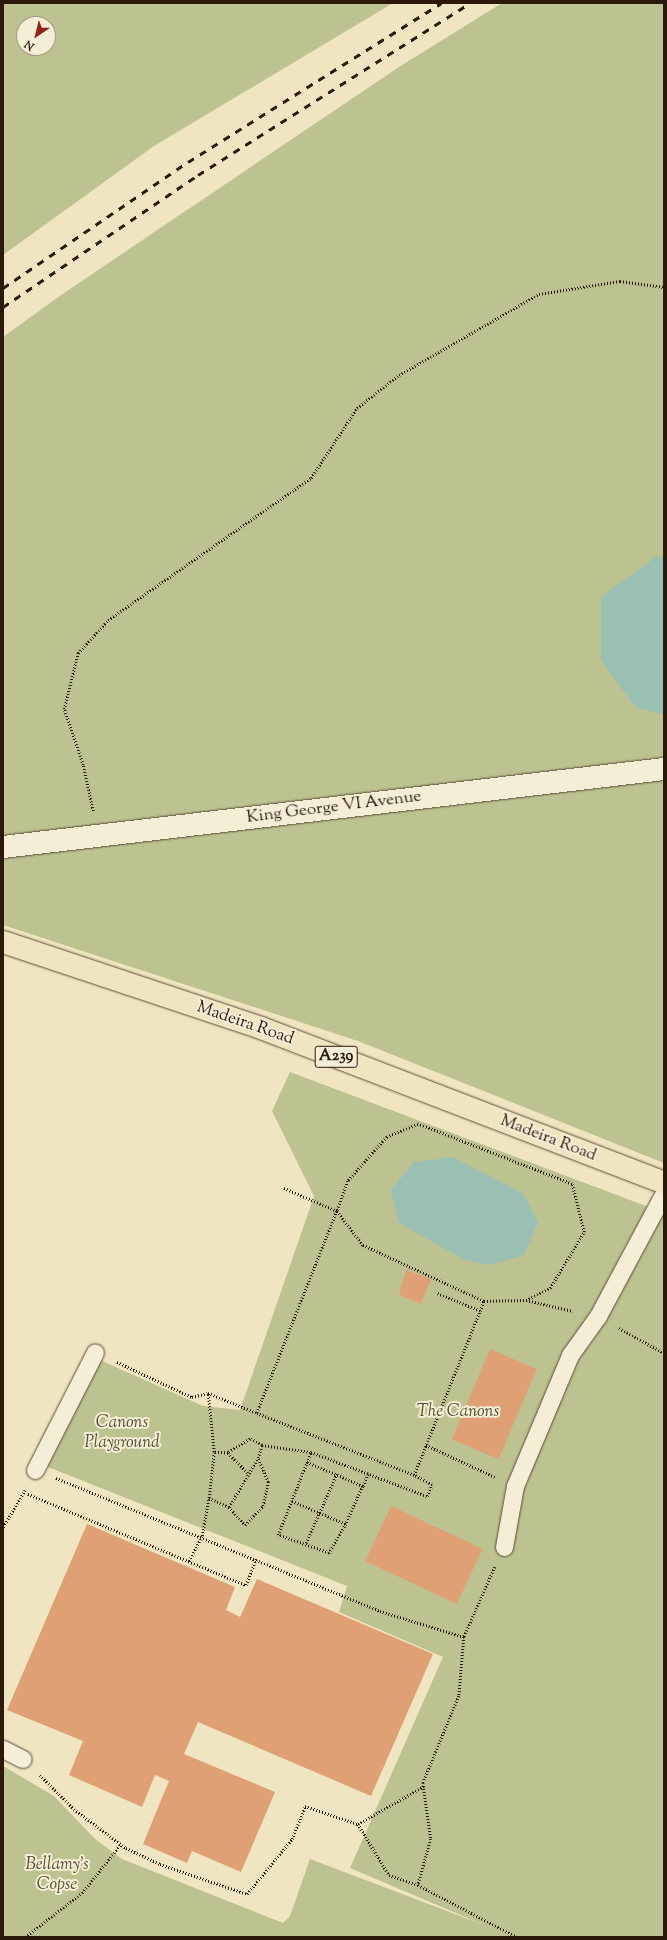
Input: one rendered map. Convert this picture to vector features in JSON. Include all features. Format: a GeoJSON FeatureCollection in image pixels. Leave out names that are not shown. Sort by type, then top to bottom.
{"type":"FeatureCollection","features":[{"type":"Feature","properties":{"kind":"main road","name":"Madeira Road"},"geometry":{"type":"LineString","coordinates":[[3,942],[260,1028],[664,1183]]}},
{"type":"Feature","properties":{"kind":"street","name":"King George VI Avenue"},"geometry":{"type":"LineString","coordinates":[[3,847],[664,769]]}},
{"type":"Feature","properties":{"kind":"lane"},"geometry":{"type":"LineString","coordinates":[[504,1547],[515,1486],[570,1355],[598,1316],[664,1193]]}},
{"type":"Feature","properties":{"kind":"lane"},"geometry":{"type":"LineString","coordinates":[[35,1470],[95,1352]]}},
{"type":"Feature","properties":{"kind":"lane"},"geometry":{"type":"LineString","coordinates":[[3,1749],[23,1759]]}},
{"type":"Feature","properties":{"kind":"path"},"geometry":{"type":"LineString","coordinates":[[98,836],[83,765],[64,709],[78,653],[108,620],[311,478],[357,408],[399,375],[539,294],[620,281],[664,287]]}},
{"type":"Feature","properties":{"kind":"path"},"geometry":{"type":"LineString","coordinates":[[258,1414],[348,1181],[387,1138],[418,1124],[572,1184],[584,1232],[550,1288],[526,1300]]}},
{"type":"Feature","properties":{"kind":"path"},"geometry":{"type":"LineString","coordinates":[[284,1188],[337,1211],[363,1245],[484,1301],[526,1300],[598,1316],[664,1353]]}},
{"type":"Feature","properties":{"kind":"path"},"geometry":{"type":"LineString","coordinates":[[436,1293],[480,1311]]}},
{"type":"Feature","properties":{"kind":"path"},"geometry":{"type":"LineString","coordinates":[[414,1475],[484,1301]]}},
{"type":"Feature","properties":{"kind":"path"},"geometry":{"type":"LineString","coordinates":[[95,1352],[192,1397],[208,1393],[414,1475],[432,1485],[427,1496],[311,1452],[262,1445],[250,1439],[228,1453],[214,1452]]}},
{"type":"Feature","properties":{"kind":"path"},"geometry":{"type":"LineString","coordinates":[[189,1561],[202,1536],[209,1498],[214,1452],[208,1393]]}},
{"type":"Feature","properties":{"kind":"path"},"geometry":{"type":"LineString","coordinates":[[229,1507],[258,1458],[262,1445]]}},
{"type":"Feature","properties":{"kind":"path"},"geometry":{"type":"LineString","coordinates":[[426,1445],[515,1486]]}},
{"type":"Feature","properties":{"kind":"path"},"geometry":{"type":"LineString","coordinates":[[311,1452],[278,1535],[306,1543],[329,1553],[346,1524],[368,1474]]}},
{"type":"Feature","properties":{"kind":"path"},"geometry":{"type":"LineString","coordinates":[[228,1453],[249,1474]]}},
{"type":"Feature","properties":{"kind":"path"},"geometry":{"type":"LineString","coordinates":[[209,1498],[229,1507],[245,1525],[263,1506],[268,1482],[258,1458]]}},
{"type":"Feature","properties":{"kind":"path"},"geometry":{"type":"LineString","coordinates":[[307,1462],[337,1473],[363,1486]]}},
{"type":"Feature","properties":{"kind":"path"},"geometry":{"type":"LineString","coordinates":[[3,1527],[35,1470],[202,1536],[380,1611],[464,1637]]}},
{"type":"Feature","properties":{"kind":"path"},"geometry":{"type":"LineString","coordinates":[[306,1543],[337,1473]]}},
{"type":"Feature","properties":{"kind":"path"},"geometry":{"type":"LineString","coordinates":[[24,1492],[246,1585],[256,1559]]}},
{"type":"Feature","properties":{"kind":"path"},"geometry":{"type":"LineString","coordinates":[[292,1501],[346,1524]]}},
{"type":"Feature","properties":{"kind":"path"},"geometry":{"type":"LineString","coordinates":[[418,1886],[431,1839],[424,1786],[459,1696],[464,1637],[504,1547]]}},
{"type":"Feature","properties":{"kind":"path"},"geometry":{"type":"LineString","coordinates":[[23,1759],[74,1809],[121,1844],[160,1864],[248,1894],[292,1839],[305,1806],[358,1824],[389,1875],[418,1886],[517,1937]]}},
{"type":"Feature","properties":{"kind":"path"},"geometry":{"type":"LineString","coordinates":[[358,1824],[424,1786]]}},
{"type":"Feature","properties":{"kind":"path"},"geometry":{"type":"LineString","coordinates":[[25,1937],[82,1893],[121,1844]]}},
{"type":"Feature","properties":{"kind":"green space"},"geometry":{"type":"Polygon","coordinates":[[[3,3],[393,3],[154,146],[3,255],[3,3]]]}},
{"type":"Feature","properties":{"kind":"green space"},"geometry":{"type":"Polygon","coordinates":[[[502,3],[664,3],[664,1163],[358,1041],[3,925],[3,337],[64,293],[399,67],[502,3]]]}},
{"type":"Feature","properties":{"kind":"green space","name":"The Canons"},"geometry":{"type":"Polygon","coordinates":[[[290,1072],[646,1206],[664,1217],[664,1937],[3,1937],[3,1766],[54,1796],[95,1839],[122,1859],[283,1923],[290,1916],[310,1859],[484,1925],[350,1868],[443,1657],[339,1612],[347,1586],[38,1463],[93,1357],[203,1406],[240,1410],[314,1196],[272,1111],[290,1072]]]}},
{"type":"Feature","properties":{"kind":"water"},"geometry":{"type":"Polygon","coordinates":[[[657,556],[664,557],[664,715],[635,707],[601,660],[601,597],[657,556]]]}},
{"type":"Feature","properties":{"kind":"water"},"geometry":{"type":"Polygon","coordinates":[[[452,1157],[523,1193],[538,1222],[524,1255],[489,1265],[463,1259],[399,1223],[391,1190],[414,1162],[452,1157]]]}},
{"type":"Feature","properties":{"kind":"building"},"geometry":{"type":"Polygon","coordinates":[[[406,1270],[431,1279],[421,1304],[399,1295],[406,1270]]]}},
{"type":"Feature","properties":{"kind":"building","name":"The Canons"},"geometry":{"type":"Polygon","coordinates":[[[490,1349],[537,1369],[499,1459],[452,1439],[490,1349]]]}},
{"type":"Feature","properties":{"kind":"building"},"geometry":{"type":"Polygon","coordinates":[[[391,1506],[483,1549],[457,1604],[365,1561],[391,1506]]]}},
{"type":"Feature","properties":{"kind":"building"},"geometry":{"type":"Polygon","coordinates":[[[87,1524],[235,1587],[226,1610],[240,1617],[257,1579],[433,1654],[371,1796],[198,1722],[184,1754],[275,1792],[241,1872],[192,1851],[187,1863],[143,1844],[169,1781],[155,1775],[142,1807],[69,1775],[83,1741],[7,1710],[87,1524]]]}},
{"type":"Feature","properties":{"kind":"railway"},"geometry":{"type":"LineString","coordinates":[[3,288],[188,162],[441,3]]}},
{"type":"Feature","properties":{"kind":"railway"},"geometry":{"type":"LineString","coordinates":[[3,307],[198,175],[470,3]]}},
{"type":"Feature","properties":{"kind":"park label","name":"Canons Playground"},"geometry":{"type":"Point","coordinates":[122,1434]}},
{"type":"Feature","properties":{"kind":"park label","name":"Bellamy's Copse"},"geometry":{"type":"Point","coordinates":[57,1876]}}]}
